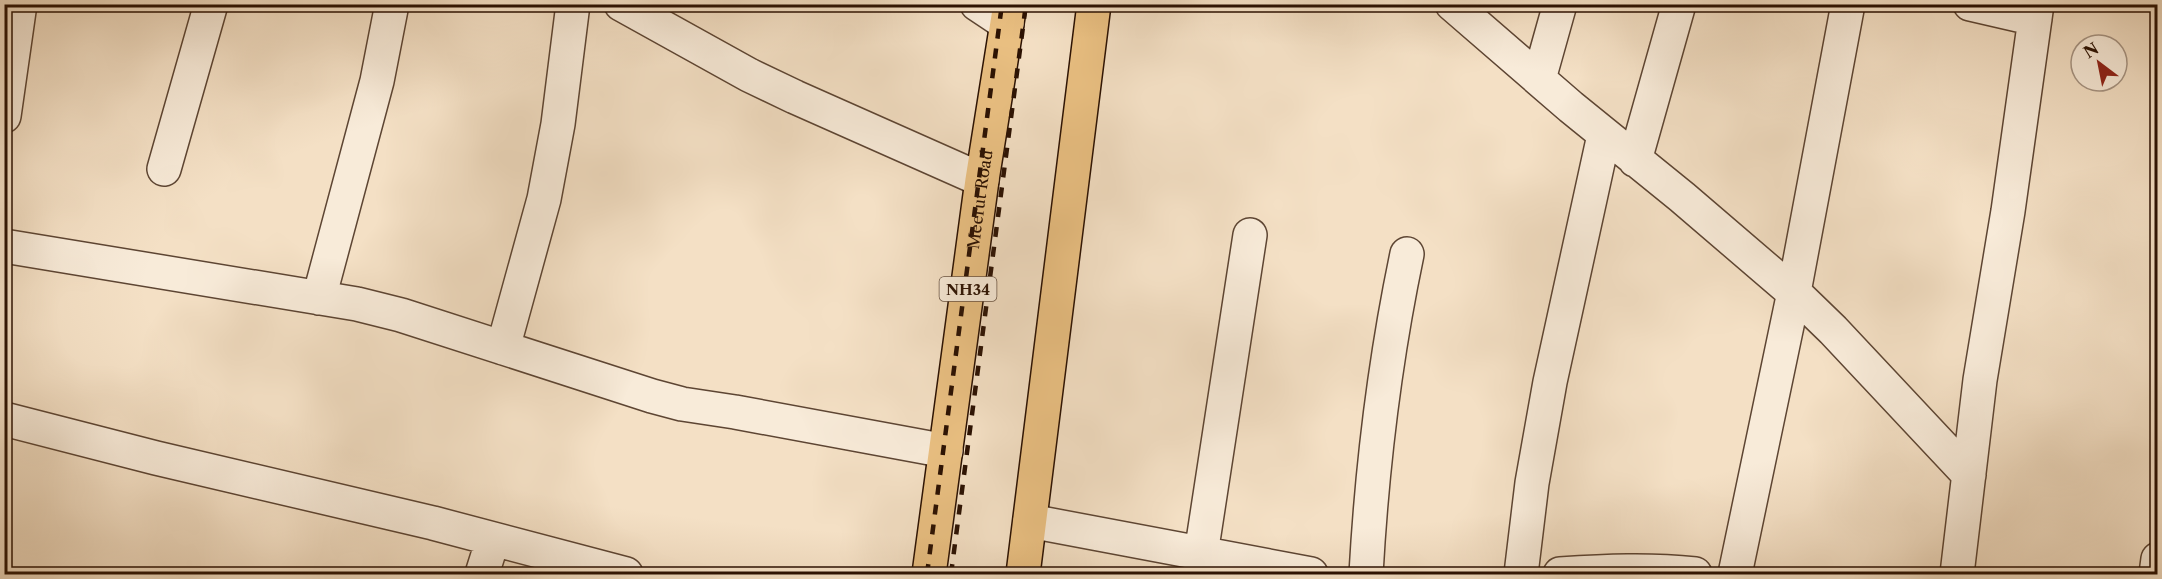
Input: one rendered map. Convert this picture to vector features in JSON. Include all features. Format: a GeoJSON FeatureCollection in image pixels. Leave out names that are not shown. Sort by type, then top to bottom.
{"type":"FeatureCollection","features":[{"type":"Feature","properties":{"kind":"highway"},"geometry":{"type":"LineString","coordinates":[[1023,574],[1094,4]]}},
{"type":"Feature","properties":{"kind":"highway","name":"Meerut Road"},"geometry":{"type":"LineString","coordinates":[[929,574],[982,180],[1008,14]]}},
{"type":"Feature","properties":{"kind":"street"},"geometry":{"type":"LineString","coordinates":[[4,116],[20,4]]}},
{"type":"Feature","properties":{"kind":"street"},"geometry":{"type":"LineString","coordinates":[[164,169],[211,4]]}},
{"type":"Feature","properties":{"kind":"street"},"geometry":{"type":"LineString","coordinates":[[319,298],[377,81],[392,4]]}},
{"type":"Feature","properties":{"kind":"street"},"geometry":{"type":"LineString","coordinates":[[503,348],[544,199],[558,124],[573,4]]}},
{"type":"Feature","properties":{"kind":"street"},"geometry":{"type":"LineString","coordinates":[[621,4],[749,75],[982,180]]}},
{"type":"Feature","properties":{"kind":"street"},"geometry":{"type":"LineString","coordinates":[[977,4],[1008,14]]}},
{"type":"Feature","properties":{"kind":"street"},"geometry":{"type":"LineString","coordinates":[[1452,4],[1604,135],[1794,292],[1833,330],[1969,475]]}},
{"type":"Feature","properties":{"kind":"street"},"geometry":{"type":"LineString","coordinates":[[1539,79],[1560,4]]}},
{"type":"Feature","properties":{"kind":"street"},"geometry":{"type":"LineString","coordinates":[[1635,160],[1679,4]]}},
{"type":"Feature","properties":{"kind":"street"},"geometry":{"type":"LineString","coordinates":[[1735,574],[1794,292],[1848,4]]}},
{"type":"Feature","properties":{"kind":"street"},"geometry":{"type":"LineString","coordinates":[[1957,574],[1980,380],[2010,200],[2036,12],[1970,4]]}},
{"type":"Feature","properties":{"kind":"street"},"geometry":{"type":"LineString","coordinates":[[1521,574],[1550,382],[1604,135]]}},
{"type":"Feature","properties":{"kind":"street"},"geometry":{"type":"LineString","coordinates":[[1201,554],[1251,235]]}},
{"type":"Feature","properties":{"kind":"street"},"geometry":{"type":"LineString","coordinates":[[4,246],[357,304],[401,315],[682,404],[946,451]]}},
{"type":"Feature","properties":{"kind":"street"},"geometry":{"type":"LineString","coordinates":[[1366,574],[1370,512],[1388,350],[1407,254]]}},
{"type":"Feature","properties":{"kind":"street"},"geometry":{"type":"LineString","coordinates":[[4,419],[156,458],[378,509],[626,574]]}},
{"type":"Feature","properties":{"kind":"street"},"geometry":{"type":"LineString","coordinates":[[1030,521],[1311,574]]}},
{"type":"Feature","properties":{"kind":"street"},"geometry":{"type":"LineString","coordinates":[[482,574],[494,538]]}},
{"type":"Feature","properties":{"kind":"street"},"geometry":{"type":"LineString","coordinates":[[2156,574],[2157,559]]}},
{"type":"Feature","properties":{"kind":"street"},"geometry":{"type":"LineString","coordinates":[[1560,574],[1637,571],[1695,574]]}},
{"type":"Feature","properties":{"kind":"railway"},"geometry":{"type":"LineString","coordinates":[[927,574],[1002,4]]}},
{"type":"Feature","properties":{"kind":"railway"},"geometry":{"type":"LineString","coordinates":[[951,574],[1026,4]]}}]}
